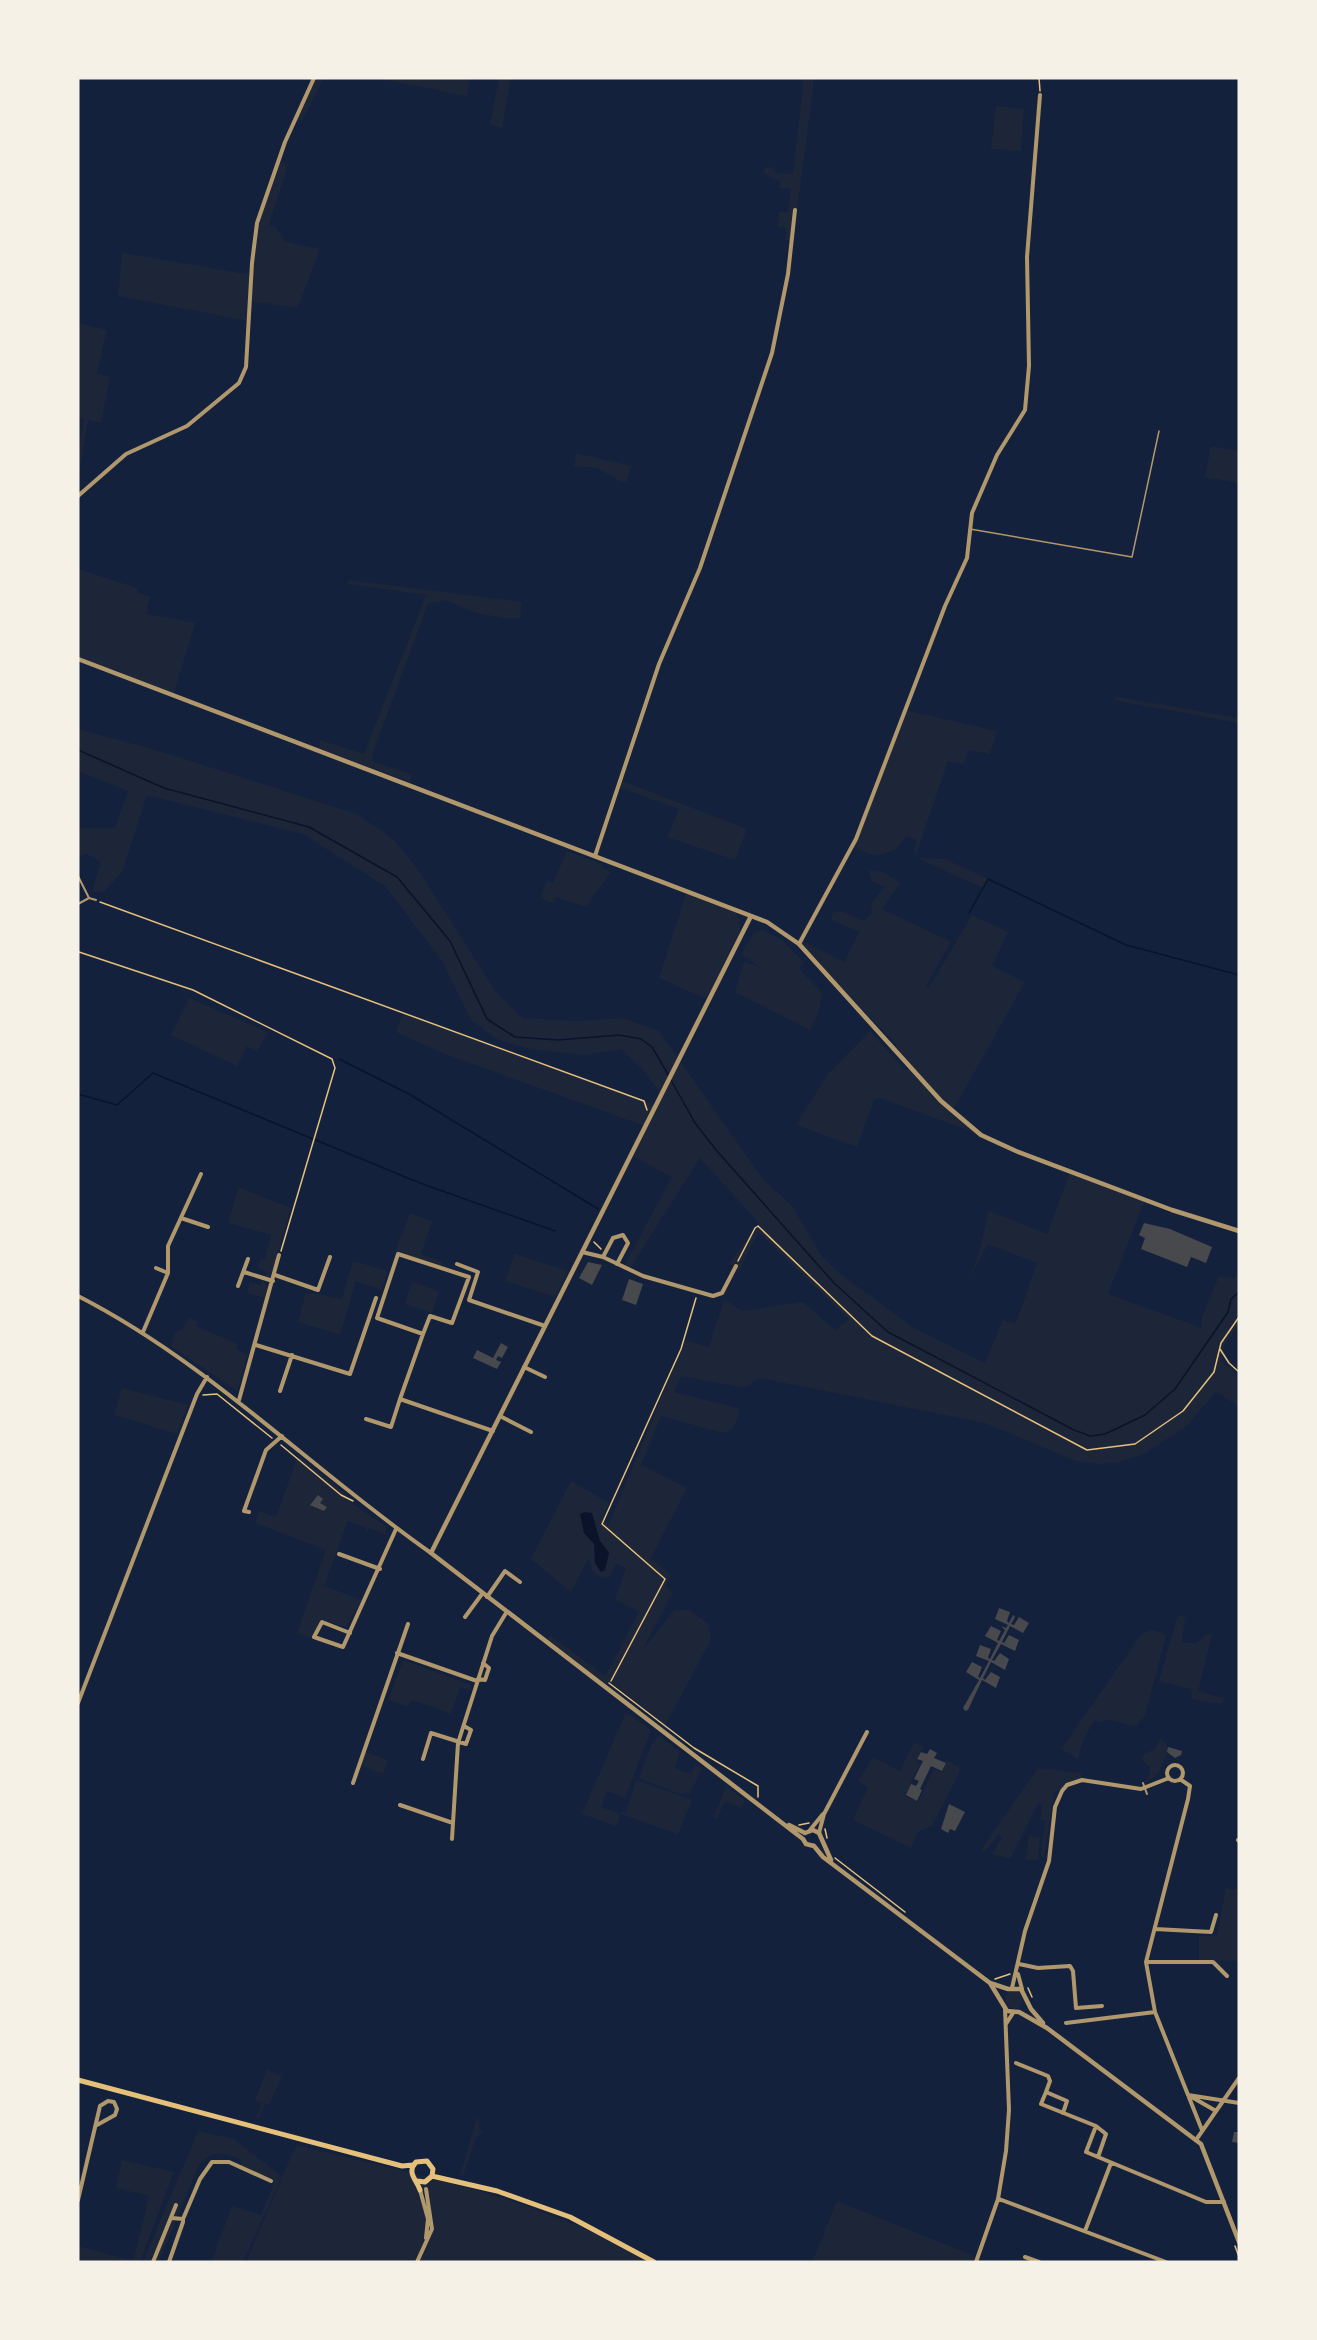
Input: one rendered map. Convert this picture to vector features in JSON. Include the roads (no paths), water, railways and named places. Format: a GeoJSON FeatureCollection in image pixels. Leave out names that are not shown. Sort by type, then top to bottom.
{"type":"FeatureCollection","features":[{"type":"Feature","properties":{"kind":"main road"},"geometry":{"type":"LineString","coordinates":[[80,2081],[402,2166],[411,2172],[423,2189],[431,2176],[427,2161],[402,2166]]}},
{"type":"Feature","properties":{"kind":"main road"},"geometry":{"type":"LineString","coordinates":[[411,2172],[413,2165]]}},
{"type":"Feature","properties":{"kind":"main road"},"geometry":{"type":"LineString","coordinates":[[417,2181],[431,2176],[441,2176],[497,2191],[570,2217],[654,2262]]}},
{"type":"Feature","properties":{"kind":"street"},"geometry":{"type":"LineString","coordinates":[[78,496],[126,453],[187,426],[239,383],[246,367],[252,263],[257,223],[285,142],[314,78]]}},
{"type":"Feature","properties":{"kind":"street"},"geometry":{"type":"LineString","coordinates":[[799,944],[856,839],[945,606],[967,558],[972,513],[993,464],[1023,416],[1027,401],[1029,366],[1026,269],[1040,95]]}},
{"type":"Feature","properties":{"kind":"street"},"geometry":{"type":"LineString","coordinates":[[595,856],[659,664],[700,568],[772,353],[788,274],[795,210]]}},
{"type":"Feature","properties":{"kind":"street"},"geometry":{"type":"LineString","coordinates":[[78,659],[751,916],[782,930],[799,944],[941,1101],[981,1135],[1016,1151],[1172,1210],[1239,1231]]}},
{"type":"Feature","properties":{"kind":"street"},"geometry":{"type":"LineString","coordinates":[[78,876],[89,898]]}},
{"type":"Feature","properties":{"kind":"street"},"geometry":{"type":"LineString","coordinates":[[78,904],[89,898],[96,900]]}},
{"type":"Feature","properties":{"kind":"street"},"geometry":{"type":"LineString","coordinates":[[431,1553],[751,916]]}},
{"type":"Feature","properties":{"kind":"street"},"geometry":{"type":"LineString","coordinates":[[143,1332],[168,1273],[168,1246],[201,1174]]}},
{"type":"Feature","properties":{"kind":"street"},"geometry":{"type":"LineString","coordinates":[[181,1218],[208,1227]]}},
{"type":"Feature","properties":{"kind":"street"},"geometry":{"type":"LineString","coordinates":[[603,1257],[615,1236],[623,1235],[627,1240],[627,1245],[617,1264]]}},
{"type":"Feature","properties":{"kind":"street"},"geometry":{"type":"LineString","coordinates":[[582,1252],[603,1257],[643,1276],[716,1296],[725,1288],[736,1266]]}},
{"type":"Feature","properties":{"kind":"street"},"geometry":{"type":"LineString","coordinates":[[366,1419],[391,1427],[430,1316],[452,1323],[469,1277],[398,1254],[377,1318],[423,1334]]}},
{"type":"Feature","properties":{"kind":"street"},"geometry":{"type":"LineString","coordinates":[[239,1400],[279,1255]]}},
{"type":"Feature","properties":{"kind":"street"},"geometry":{"type":"LineString","coordinates":[[275,1275],[318,1290],[330,1257]]}},
{"type":"Feature","properties":{"kind":"street"},"geometry":{"type":"LineString","coordinates":[[238,1286],[248,1259]]}},
{"type":"Feature","properties":{"kind":"street"},"geometry":{"type":"LineString","coordinates":[[457,1264],[478,1272],[469,1300],[545,1326]]}},
{"type":"Feature","properties":{"kind":"street"},"geometry":{"type":"LineString","coordinates":[[156,1268],[168,1273]]}},
{"type":"Feature","properties":{"kind":"street"},"geometry":{"type":"LineString","coordinates":[[244,1272],[273,1281]]}},
{"type":"Feature","properties":{"kind":"street"},"geometry":{"type":"LineString","coordinates":[[78,1296],[143,1332],[239,1400],[396,1529],[431,1553],[506,1613],[782,1822],[806,1844],[814,1846],[831,1858],[990,1983],[1002,2000],[1005,2009],[1009,2110],[998,2199],[976,2262]]}},
{"type":"Feature","properties":{"kind":"street"},"geometry":{"type":"LineString","coordinates":[[256,1345],[350,1374],[376,1298]]}},
{"type":"Feature","properties":{"kind":"street"},"geometry":{"type":"LineString","coordinates":[[280,1391],[292,1355]]}},
{"type":"Feature","properties":{"kind":"street"},"geometry":{"type":"LineString","coordinates":[[524,1367],[545,1377]]}},
{"type":"Feature","properties":{"kind":"street"},"geometry":{"type":"LineString","coordinates":[[78,1703],[197,1394],[207,1377]]}},
{"type":"Feature","properties":{"kind":"street"},"geometry":{"type":"LineString","coordinates":[[400,1399],[493,1431]]}},
{"type":"Feature","properties":{"kind":"street"},"geometry":{"type":"LineString","coordinates":[[500,1416],[531,1432]]}},
{"type":"Feature","properties":{"kind":"street"},"geometry":{"type":"LineString","coordinates":[[249,1512],[244,1510],[265,1452],[282,1436]]}},
{"type":"Feature","properties":{"kind":"street"},"geometry":{"type":"LineString","coordinates":[[350,1633],[322,1622],[314,1636],[344,1647],[396,1529]]}},
{"type":"Feature","properties":{"kind":"street"},"geometry":{"type":"LineString","coordinates":[[339,1554],[380,1569]]}},
{"type":"Feature","properties":{"kind":"street"},"geometry":{"type":"LineString","coordinates":[[465,1617],[505,1571],[520,1582]]}},
{"type":"Feature","properties":{"kind":"street"},"geometry":{"type":"LineString","coordinates":[[452,1839],[458,1743],[492,1636],[506,1613]]}},
{"type":"Feature","properties":{"kind":"street"},"geometry":{"type":"LineString","coordinates":[[353,1783],[408,1624]]}},
{"type":"Feature","properties":{"kind":"street"},"geometry":{"type":"LineString","coordinates":[[397,1653],[477,1680]]}},
{"type":"Feature","properties":{"kind":"street"},"geometry":{"type":"LineString","coordinates":[[423,1759],[431,1733],[466,1744],[471,1732],[470,1728],[463,1726]]}},
{"type":"Feature","properties":{"kind":"street"},"geometry":{"type":"LineString","coordinates":[[831,1858],[820,1840],[819,1833],[824,1814],[867,1732]]}},
{"type":"Feature","properties":{"kind":"street"},"geometry":{"type":"LineString","coordinates":[[1169,1778],[1169,1769],[1176,1766],[1183,1771],[1180,1779]]}},
{"type":"Feature","properties":{"kind":"street"},"geometry":{"type":"LineString","coordinates":[[1002,2000],[1017,1970],[1025,1931],[1049,1861],[1055,1806],[1062,1791],[1074,1781],[1084,1780],[1135,1789],[1169,1778],[1176,1781],[1180,1779],[1190,1786],[1146,1962],[1155,2012],[1202,2130]]}},
{"type":"Feature","properties":{"kind":"street"},"geometry":{"type":"LineString","coordinates":[[1144,1785],[1147,1794]]}},
{"type":"Feature","properties":{"kind":"street"},"geometry":{"type":"LineString","coordinates":[[400,1805],[453,1823]]}},
{"type":"Feature","properties":{"kind":"street"},"geometry":{"type":"LineString","coordinates":[[803,1839],[824,1814]]}},
{"type":"Feature","properties":{"kind":"street"},"geometry":{"type":"LineString","coordinates":[[782,1822],[819,1833]]}},
{"type":"Feature","properties":{"kind":"street"},"geometry":{"type":"LineString","coordinates":[[814,1846],[820,1840]]}},
{"type":"Feature","properties":{"kind":"street"},"geometry":{"type":"LineString","coordinates":[[1155,1929],[1210,1932],[1216,1915]]}},
{"type":"Feature","properties":{"kind":"street"},"geometry":{"type":"LineString","coordinates":[[1146,1962],[1213,1962],[1227,1976]]}},
{"type":"Feature","properties":{"kind":"street"},"geometry":{"type":"LineString","coordinates":[[1019,1964],[1038,1968],[1070,1966],[1073,1971],[1077,2008],[1102,2006]]}},
{"type":"Feature","properties":{"kind":"street"},"geometry":{"type":"LineString","coordinates":[[1017,1970],[1028,2001],[1047,2028]]}},
{"type":"Feature","properties":{"kind":"street"},"geometry":{"type":"LineString","coordinates":[[990,1983],[1024,1991]]}},
{"type":"Feature","properties":{"kind":"street"},"geometry":{"type":"LineString","coordinates":[[1005,2024],[1028,2001]]}},
{"type":"Feature","properties":{"kind":"street"},"geometry":{"type":"LineString","coordinates":[[1005,2009],[1047,2028],[1092,2059],[1196,2140],[1204,2148],[1239,2240]]}},
{"type":"Feature","properties":{"kind":"street"},"geometry":{"type":"LineString","coordinates":[[1066,2023],[1155,2012]]}},
{"type":"Feature","properties":{"kind":"street"},"geometry":{"type":"LineString","coordinates":[[1016,2063],[1048,2076],[1050,2081],[1041,2104],[1096,2126],[1106,2134],[1098,2157]]}},
{"type":"Feature","properties":{"kind":"street"},"geometry":{"type":"LineString","coordinates":[[1196,2140],[1238,2079]]}},
{"type":"Feature","properties":{"kind":"street"},"geometry":{"type":"LineString","coordinates":[[1238,2079],[1239,2089]]}},
{"type":"Feature","properties":{"kind":"street"},"geometry":{"type":"LineString","coordinates":[[1046,2092],[1067,2101],[1063,2113]]}},
{"type":"Feature","properties":{"kind":"street"},"geometry":{"type":"LineString","coordinates":[[1187,2094],[1239,2103]]}},
{"type":"Feature","properties":{"kind":"street"},"geometry":{"type":"LineString","coordinates":[[1187,2094],[1216,2111]]}},
{"type":"Feature","properties":{"kind":"street"},"geometry":{"type":"LineString","coordinates":[[78,2200],[102,2104],[108,2101],[114,2102],[117,2109],[115,2115],[97,2125]]}},
{"type":"Feature","properties":{"kind":"street"},"geometry":{"type":"LineString","coordinates":[[1096,2126],[1086,2152],[1206,2202],[1224,2202]]}},
{"type":"Feature","properties":{"kind":"street"},"geometry":{"type":"LineString","coordinates":[[169,2262],[183,2219],[200,2179],[212,2162],[229,2162],[271,2181]]}},
{"type":"Feature","properties":{"kind":"street"},"geometry":{"type":"LineString","coordinates":[[1085,2231],[1111,2163]]}},
{"type":"Feature","properties":{"kind":"street"},"geometry":{"type":"LineString","coordinates":[[992,2216],[1001,2177]]}},
{"type":"Feature","properties":{"kind":"street"},"geometry":{"type":"LineString","coordinates":[[417,2262],[433,2223],[423,2189]]}},
{"type":"Feature","properties":{"kind":"street"},"geometry":{"type":"LineString","coordinates":[[998,2199],[1166,2262]]}},
{"type":"Feature","properties":{"kind":"street"},"geometry":{"type":"LineString","coordinates":[[153,2262],[176,2205]]}},
{"type":"Feature","properties":{"kind":"street"},"geometry":{"type":"LineString","coordinates":[[172,2218],[183,2219]]}},
{"type":"Feature","properties":{"kind":"street"},"geometry":{"type":"LineString","coordinates":[[1026,2257],[1039,2262]]}},
{"type":"Feature","properties":{"kind":"lane"},"geometry":{"type":"LineString","coordinates":[[969,529],[1132,557],[1159,431]]}},
{"type":"Feature","properties":{"kind":"waterway"},"geometry":{"type":"LineString","coordinates":[[78,750],[164,788],[309,827],[397,877],[450,941],[487,1019],[515,1037],[558,1040],[619,1035],[641,1039],[652,1047],[669,1076]]}},
{"type":"Feature","properties":{"kind":"waterway"},"geometry":{"type":"LineString","coordinates":[[969,913],[988,879],[1126,945],[1239,975]]}},
{"type":"Feature","properties":{"kind":"waterway"},"geometry":{"type":"LineString","coordinates":[[339,1059],[409,1094],[598,1209]]}},
{"type":"Feature","properties":{"kind":"waterway"},"geometry":{"type":"LineString","coordinates":[[78,1094],[117,1105],[153,1073],[420,1183],[555,1231]]}},
{"type":"Feature","properties":{"kind":"waterway"},"geometry":{"type":"LineString","coordinates":[[671,1080],[695,1123],[717,1151],[834,1283],[888,1332],[1074,1430],[1090,1436],[1105,1434],[1145,1415],[1175,1389],[1228,1312],[1231,1299],[1239,1292]]}}]}
